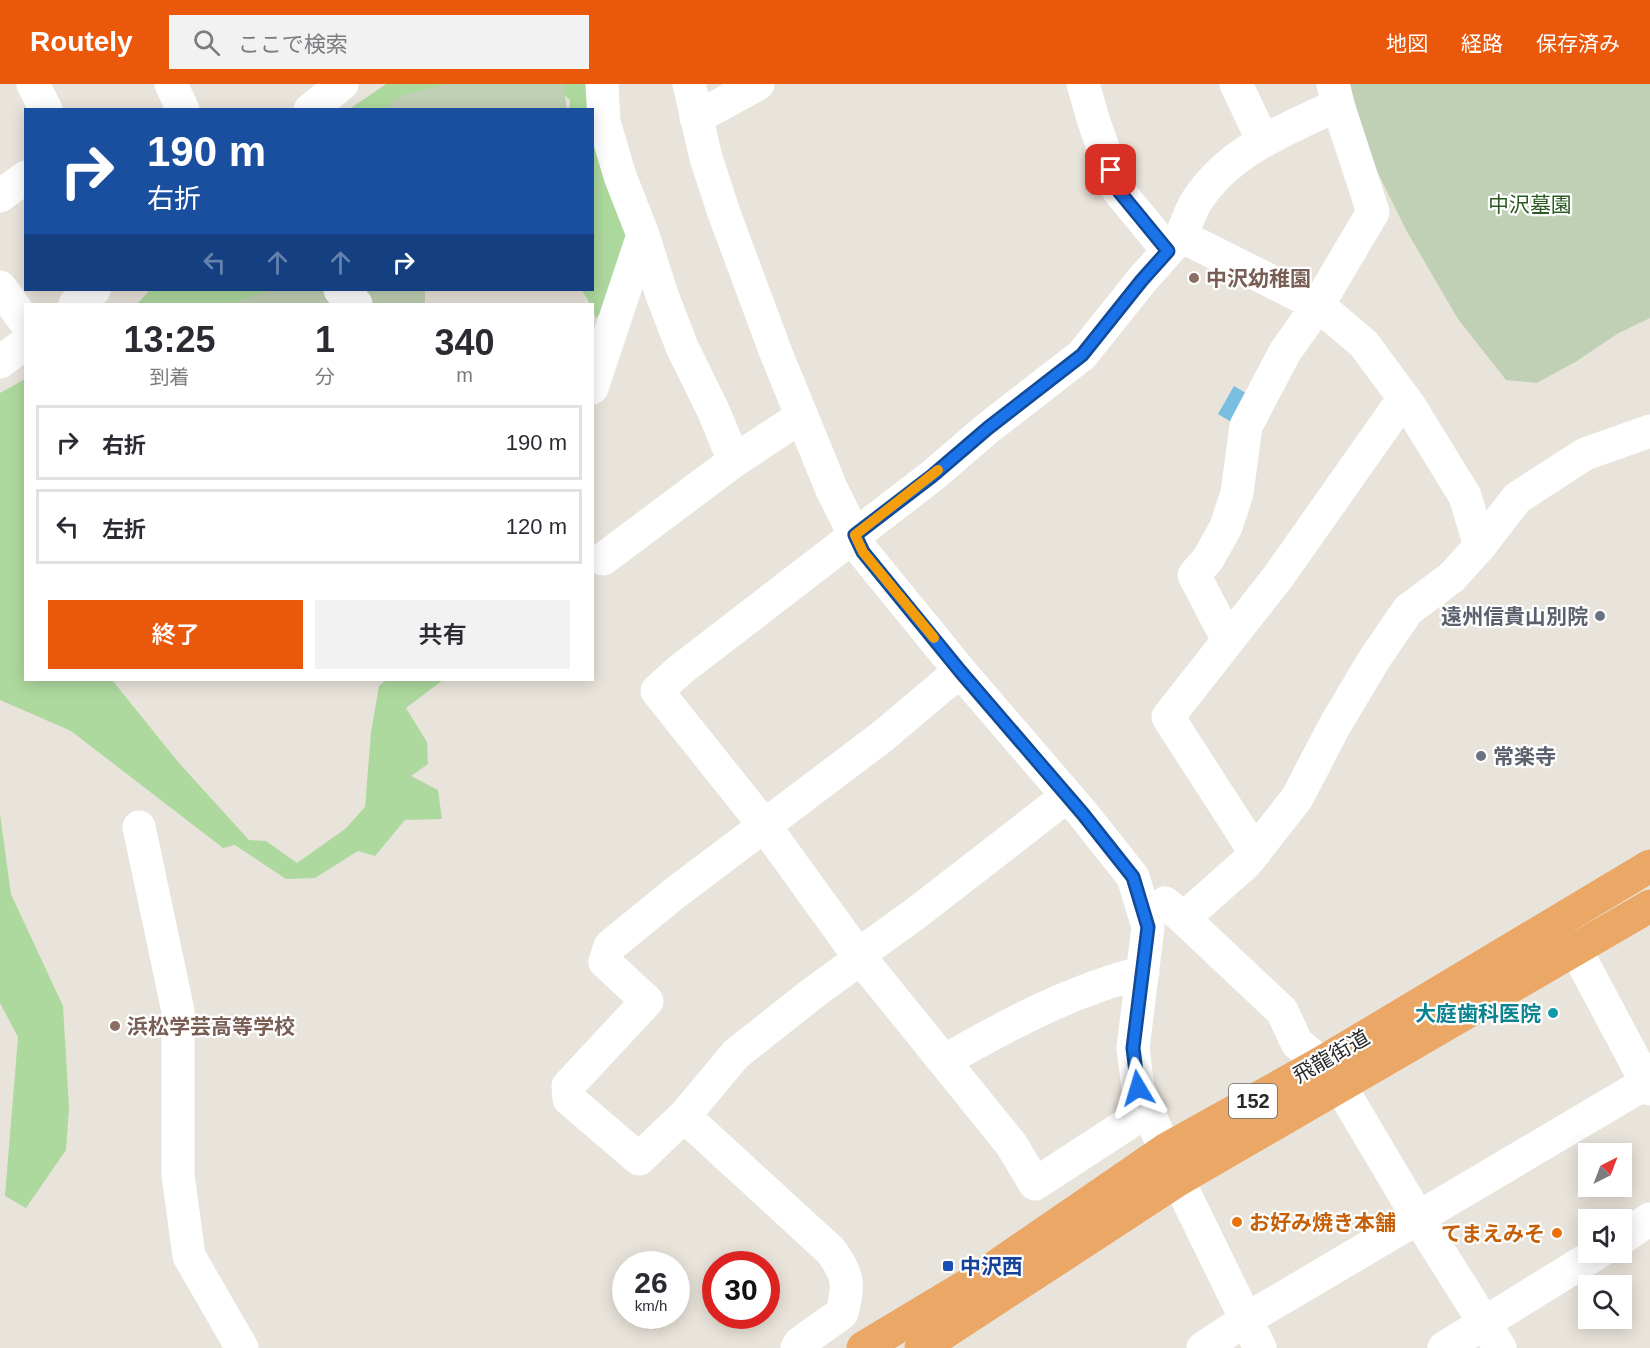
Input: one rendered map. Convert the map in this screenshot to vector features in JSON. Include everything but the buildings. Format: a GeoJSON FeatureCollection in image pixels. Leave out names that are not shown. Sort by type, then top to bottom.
{"type":"FeatureCollection","features":[{"type":"Feature","properties":{"kind":"highway","name":"飛龍街道"},"geometry":{"type":"LineString","coordinates":[[932,1345],[1178,1180],[1330,1074],[1650,866]]}},
{"type":"Feature","properties":{"kind":"highway","name":"飛龍街道"},"geometry":{"type":"LineString","coordinates":[[863,1348],[975,1280],[1165,1150],[1330,1074],[1576,950],[1650,906]]}},
{"type":"Feature","properties":{"kind":"street"},"geometry":{"type":"LineString","coordinates":[[33,84],[45,108]]}},
{"type":"Feature","properties":{"kind":"street"},"geometry":{"type":"LineString","coordinates":[[171,84],[182,108]]}},
{"type":"Feature","properties":{"kind":"street"},"geometry":{"type":"LineString","coordinates":[[312,108],[342,84]]}},
{"type":"Feature","properties":{"kind":"street"},"geometry":{"type":"LineString","coordinates":[[602,84],[604,122],[620,176],[682,347],[713,410],[734,461]]}},
{"type":"Feature","properties":{"kind":"street"},"geometry":{"type":"LineString","coordinates":[[689,84],[706,158],[776,353],[832,490],[863,552],[1133,877],[1181,916],[1282,1011],[1297,1043],[1330,1074],[1492,1335]]}},
{"type":"Feature","properties":{"kind":"street"},"geometry":{"type":"LineString","coordinates":[[696,118],[758,84]]}},
{"type":"Feature","properties":{"kind":"street"},"geometry":{"type":"LineString","coordinates":[[1083,84],[1118,190],[1174,244],[1318,305],[1364,344],[1404,398],[1465,496],[1480,546]]}},
{"type":"Feature","properties":{"kind":"street"},"geometry":{"type":"LineString","coordinates":[[1236,84],[1263,141]]}},
{"type":"Feature","properties":{"kind":"street"},"geometry":{"type":"LineString","coordinates":[[1147,1111],[1035,1184],[1011,1144],[860,957],[764,825],[657,691],[680,670],[926,481],[988,428],[1082,355],[1174,244],[1196,202],[1225,167],[1336,94],[1373,212],[1318,305],[1284,352],[1246,426],[1238,493],[1226,527],[1208,559],[1194,575],[1228,640]]}},
{"type":"Feature","properties":{"kind":"street"},"geometry":{"type":"LineString","coordinates":[[0,196],[24,178]]}},
{"type":"Feature","properties":{"kind":"street"},"geometry":{"type":"LineString","coordinates":[[594,382],[643,235]]}},
{"type":"Feature","properties":{"kind":"street"},"geometry":{"type":"LineString","coordinates":[[0,287],[24,320]]}},
{"type":"Feature","properties":{"kind":"street"},"geometry":{"type":"LineString","coordinates":[[76,303],[93,291]]}},
{"type":"Feature","properties":{"kind":"street"},"geometry":{"type":"LineString","coordinates":[[341,291],[355,303]]}},
{"type":"Feature","properties":{"kind":"street"},"geometry":{"type":"LineString","coordinates":[[0,362],[24,344]]}},
{"type":"Feature","properties":{"kind":"street"},"geometry":{"type":"LineString","coordinates":[[1255,852],[1168,717],[1278,577],[1404,398]]}},
{"type":"Feature","properties":{"kind":"street"},"geometry":{"type":"LineString","coordinates":[[603,559],[734,461],[802,417]]}},
{"type":"Feature","properties":{"kind":"street"},"geometry":{"type":"LineString","coordinates":[[1181,916],[1192,911],[1246,863],[1297,798],[1335,725],[1375,658],[1408,610],[1452,577],[1480,546],[1517,498],[1585,454],[1650,431]]}},
{"type":"Feature","properties":{"kind":"street"},"geometry":{"type":"LineString","coordinates":[[960,671],[883,736],[764,825],[610,946],[605,962],[647,1001],[568,1086],[569,1099],[639,1159],[684,1116],[736,1054],[1067,796]]}},
{"type":"Feature","properties":{"kind":"street"},"geometry":{"type":"LineString","coordinates":[[139,827],[178,1011],[178,1175],[189,1256],[242,1348]]}},
{"type":"Feature","properties":{"kind":"street"},"geometry":{"type":"LineString","coordinates":[[1133,877],[1148,927],[1133,1048],[1138,1088],[1178,1180],[1254,1334]]}},
{"type":"Feature","properties":{"kind":"street"},"geometry":{"type":"LineString","coordinates":[[1203,1348],[1254,1334],[1419,1219],[1648,1086],[1576,950]]}},
{"type":"Feature","properties":{"kind":"street"},"geometry":{"type":"LineString","coordinates":[[944,1061],[1018,1020],[1062,999],[1109,981],[1143,972]]}},
{"type":"Feature","properties":{"kind":"street"},"geometry":{"type":"LineString","coordinates":[[684,1116],[831,1251],[840,1264],[848,1288],[842,1313],[800,1343],[797,1348]]}},
{"type":"Feature","properties":{"kind":"street"},"geometry":{"type":"LineString","coordinates":[[1632,1231],[1650,1219]]}},
{"type":"Feature","properties":{"kind":"street"},"geometry":{"type":"LineString","coordinates":[[1444,1348],[1492,1335],[1585,1263]]}},
{"type":"Feature","properties":{"kind":"green space"},"geometry":{"type":"Polygon","coordinates":[[[386,84],[508,84],[452,108],[351,108],[386,84]]]}},
{"type":"Feature","properties":{"kind":"green space"},"geometry":{"type":"Polygon","coordinates":[[[447,84],[563,84],[567,108],[384,108],[403,95],[447,84]]]}},
{"type":"Feature","properties":{"kind":"green space"},"geometry":{"type":"Polygon","coordinates":[[[551,84],[595,84],[633,227],[609,302],[596,318],[594,303],[589,303],[583,291],[594,291],[594,108],[569,108],[570,100],[551,84]]]}},
{"type":"Feature","properties":{"kind":"green space","name":"中沢墓園"},"geometry":{"type":"Polygon","coordinates":[[[1350,84],[1650,84],[1650,318],[1617,334],[1577,361],[1537,383],[1506,380],[1458,319],[1406,230],[1369,155],[1350,84]]]}},
{"type":"Feature","properties":{"kind":"green space"},"geometry":{"type":"Polygon","coordinates":[[[149,291],[320,291],[278,303],[138,303],[149,291]]]}},
{"type":"Feature","properties":{"kind":"green space"},"geometry":{"type":"Polygon","coordinates":[[[269,291],[425,291],[425,303],[232,303],[269,291]]]}},
{"type":"Feature","properties":{"kind":"green space"},"geometry":{"type":"Polygon","coordinates":[[[24,380],[24,681],[113,681],[179,763],[249,840],[266,841],[297,863],[345,829],[365,807],[371,732],[379,686],[385,681],[442,681],[406,708],[427,742],[428,764],[411,776],[438,790],[442,819],[405,820],[375,856],[358,851],[315,878],[286,879],[235,845],[223,848],[71,731],[0,700],[0,393],[24,380]]]}},
{"type":"Feature","properties":{"kind":"green space"},"geometry":{"type":"Polygon","coordinates":[[[0,814],[11,894],[63,1006],[69,1107],[66,1150],[26,1208],[5,1196],[18,1037],[0,1003],[0,814]]]}},
{"type":"Feature","properties":{"kind":"water"},"geometry":{"type":"Polygon","coordinates":[[[1234,386],[1249,395],[1233,423],[1218,414],[1234,386]]]}},
{"type":"Feature","properties":{"kind":"slow traffic"},"geometry":{"type":"LineString","coordinates":[[934,638],[863,552],[855,535],[938,470]]}},
{"type":"Feature","properties":{"kind":"place","name":"中沢幼稚園"},"geometry":{"type":"Point","coordinates":[1194,278]}},
{"type":"Feature","properties":{"kind":"place","name":"遠州信貴山別院"},"geometry":{"type":"Point","coordinates":[1600,616]}},
{"type":"Feature","properties":{"kind":"place","name":"常楽寺"},"geometry":{"type":"Point","coordinates":[1481,756]}},
{"type":"Feature","properties":{"kind":"place","name":"大庭歯科医院"},"geometry":{"type":"Point","coordinates":[1553,1013]}},
{"type":"Feature","properties":{"kind":"place","name":"浜松学芸高等学校"},"geometry":{"type":"Point","coordinates":[115,1026]}},
{"type":"Feature","properties":{"kind":"place","name":"お好み焼き本舗"},"geometry":{"type":"Point","coordinates":[1237,1222]}},
{"type":"Feature","properties":{"kind":"place","name":"てまえみそ"},"geometry":{"type":"Point","coordinates":[1557,1233]}},
{"type":"Feature","properties":{"kind":"place","name":"中沢西"},"geometry":{"type":"Point","coordinates":[948,1266]}},
{"type":"Feature","properties":{"kind":"route"},"geometry":{"type":"LineString","coordinates":[[1111,170],[1118,190],[1168,251],[1082,355],[855,535],[863,552],[1133,877],[1148,927],[1133,1048],[1138,1088]]}}]}
